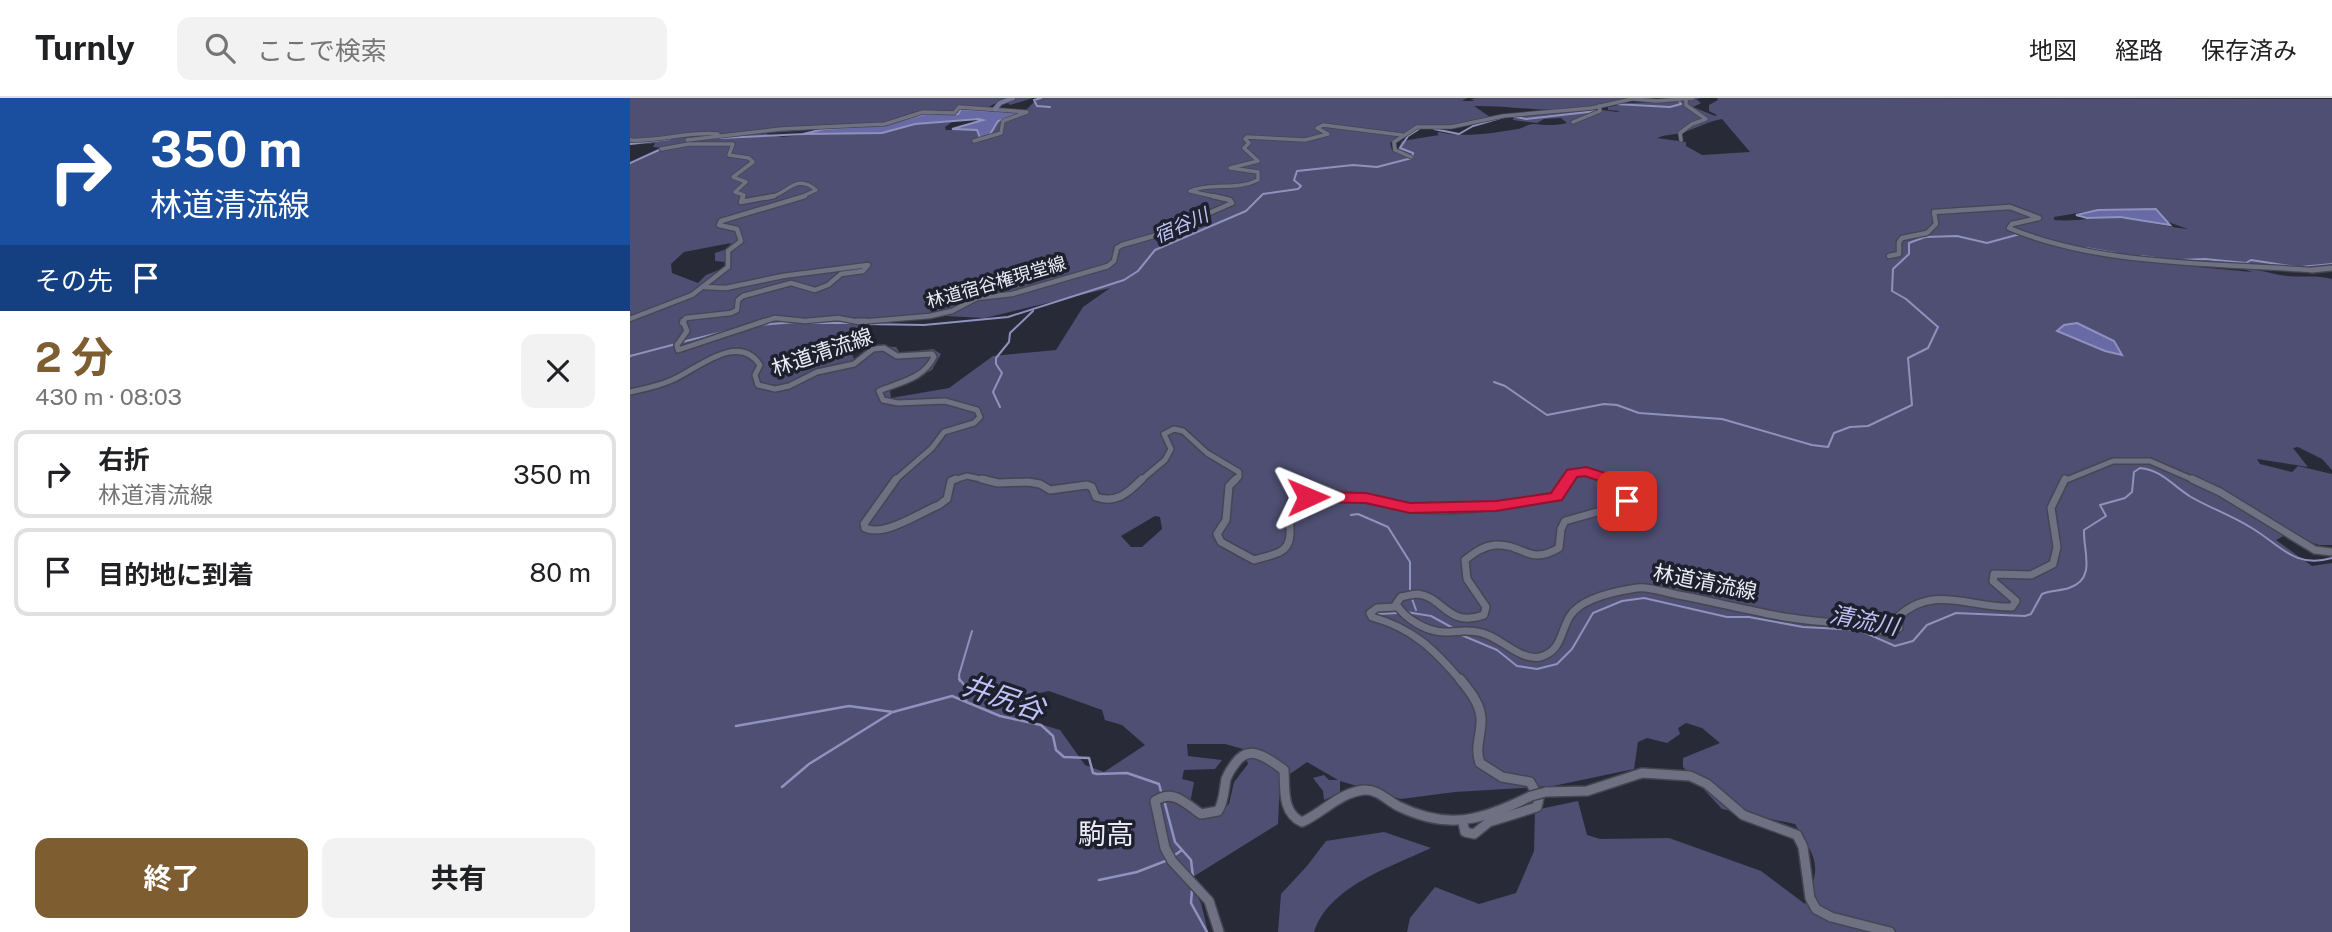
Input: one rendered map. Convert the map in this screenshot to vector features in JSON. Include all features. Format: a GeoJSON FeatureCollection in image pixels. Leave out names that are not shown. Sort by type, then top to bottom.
{"type":"FeatureCollection","features":[{"type":"Feature","properties":{"kind":"main road"},"geometry":{"type":"LineString","coordinates":[[995,109],[1000,103],[1013,98]]}},
{"type":"Feature","properties":{"kind":"street"},"geometry":{"type":"LineString","coordinates":[[1410,157],[1393,148],[1394,142],[1417,127],[1445,128],[1503,116],[1599,106],[1635,98],[1653,101],[1693,98]]}},
{"type":"Feature","properties":{"kind":"street"},"geometry":{"type":"LineString","coordinates":[[1681,140],[1680,133],[1706,118],[1686,105],[1686,99]]}},
{"type":"Feature","properties":{"kind":"street"},"geometry":{"type":"LineString","coordinates":[[630,320],[687,297],[728,267],[728,251],[741,242],[737,229],[719,225],[721,221],[799,199],[816,190],[808,183],[799,182],[773,197],[741,202],[744,195],[735,192],[746,181],[733,177],[753,162],[749,158],[729,155],[733,144],[691,144],[663,149],[672,144],[726,135],[885,124],[923,112],[954,113],[959,107],[967,106],[984,110],[1027,112],[1003,121],[1001,133],[974,141]]}},
{"type":"Feature","properties":{"kind":"street"},"geometry":{"type":"LineString","coordinates":[[1573,122],[1601,111],[1599,106]]}},
{"type":"Feature","properties":{"kind":"street","name":"林道宿谷権現堂線"},"geometry":{"type":"LineString","coordinates":[[704,287],[726,288],[783,276],[868,265],[863,271],[841,274],[821,288],[808,290],[795,283],[776,285],[743,296],[738,300],[737,310],[731,313],[686,318],[682,323],[687,331],[677,345],[678,350],[775,317],[805,321],[838,318],[859,321],[945,313],[977,298],[1006,295],[1108,266],[1114,261],[1117,248],[1122,244],[1167,232],[1232,203],[1217,195],[1190,191],[1198,188],[1245,187],[1258,180],[1258,172],[1230,168],[1258,161],[1244,148],[1249,143],[1245,139],[1247,137],[1311,140],[1328,134],[1317,128],[1323,125],[1402,135]]}},
{"type":"Feature","properties":{"kind":"street"},"geometry":{"type":"LineString","coordinates":[[630,140],[655,140],[692,133],[726,135]]}},
{"type":"Feature","properties":{"kind":"street"},"geometry":{"type":"LineString","coordinates":[[1889,256],[1899,254],[1899,242],[1902,238],[1931,231],[1936,224],[1934,212],[1972,211],[2001,205],[2039,218],[2012,224],[2009,228],[2068,247],[2166,262],[2212,261],[2312,270],[2332,268]]}},
{"type":"Feature","properties":{"kind":"street","name":"林道清流線"},"geometry":{"type":"LineString","coordinates":[[630,391],[674,380],[713,355],[726,352],[757,359],[760,365],[755,375],[758,385],[775,389],[798,383],[817,372],[854,363],[873,349],[884,348],[897,356],[932,354],[934,357],[931,365],[919,375],[879,391],[883,400],[899,404],[948,401],[960,408],[977,410],[979,416],[974,423],[944,432],[932,448],[892,482],[864,524],[864,528],[872,532],[887,530],[921,511],[943,504],[948,499],[951,481],[961,477],[998,483],[1035,482],[1050,491],[1087,485],[1092,487],[1096,497],[1101,500],[1115,500],[1130,492],[1167,458],[1171,453],[1164,434],[1174,429],[1183,431],[1207,453],[1239,472],[1239,477],[1229,486],[1229,506],[1217,538],[1254,560],[1283,551],[1289,543],[1289,512],[1298,500],[1308,497],[1353,496],[1410,508],[1429,509],[1496,506],[1549,499],[1562,493],[1570,476],[1580,471],[1618,481],[1623,486],[1627,501],[1618,509],[1597,511],[1564,521],[1559,548],[1555,552],[1540,556],[1521,554],[1497,542],[1485,545],[1465,560],[1464,569],[1478,598],[1486,607],[1484,615],[1469,618],[1450,613],[1424,596],[1411,594],[1401,597],[1396,607],[1402,614],[1426,628],[1445,632],[1459,629],[1484,633],[1529,657],[1539,657],[1553,651],[1564,635],[1569,617],[1580,606],[1604,596],[1640,587],[1786,617],[1859,624],[1889,633],[1899,628],[1898,617],[1903,611],[1921,601],[1946,600],[2007,608],[2015,605],[2017,601],[1991,577],[1997,573],[2035,575],[2055,560],[2058,551],[2051,508],[2065,478],[2085,474],[2106,463],[2142,459],[2163,465],[2220,492],[2315,550],[2332,552]]}},
{"type":"Feature","properties":{"kind":"street"},"geometry":{"type":"LineString","coordinates":[[1396,607],[1377,608],[1370,613],[1372,617],[1401,626],[1425,643],[1479,705],[1481,725],[1477,752],[1480,763],[1502,777],[1530,782],[1539,798],[1537,807],[1489,822],[1474,834],[1465,832],[1463,823]]}},
{"type":"Feature","properties":{"kind":"street"},"geometry":{"type":"LineString","coordinates":[[1219,932],[1209,901],[1172,861],[1165,848],[1156,801],[1167,794],[1173,795],[1201,814],[1218,811],[1222,805],[1227,775],[1245,753],[1260,753],[1284,770],[1289,812],[1297,820],[1308,819],[1354,793],[1366,790],[1378,793],[1402,808],[1448,822],[1463,823],[1507,809],[1531,796],[1546,792],[1587,791],[1642,772],[1674,773],[1699,779],[1743,815],[1797,835],[1803,846],[1810,898],[1821,913],[1890,932]]}},
{"type":"Feature","properties":{"kind":"shaded area"},"geometry":{"type":"Polygon","coordinates":[[[630,98],[1033,98],[1010,105],[1007,102],[994,104],[980,112],[962,111],[948,116],[925,114],[882,125],[766,134],[782,137],[821,133],[882,133],[915,124],[952,122],[945,127],[946,130],[977,130],[979,137],[987,137],[998,122],[1025,111],[1038,98],[1467,98],[1462,101],[1474,101],[1471,99],[1625,98],[1607,105],[1569,110],[1474,106],[1490,117],[1447,127],[1414,127],[1390,143],[1392,150],[1398,149],[1402,141],[1439,135],[1439,132],[1478,134],[1518,129],[1531,124],[1567,123],[1561,118],[1544,119],[1537,123],[1513,120],[1514,117],[1594,109],[1617,112],[1620,111],[1608,110],[1608,107],[1674,101],[1675,98],[1702,98],[1696,99],[1701,103],[1693,107],[1715,116],[1717,115],[1709,111],[1709,105],[1718,100],[1717,98],[2332,99],[2332,266],[2199,267],[2252,272],[2241,268],[2332,279],[2332,470],[2322,459],[2298,447],[2293,448],[2308,467],[2257,459],[2260,464],[2292,472],[2298,466],[2332,474],[2332,545],[2319,545],[2287,534],[2276,540],[2312,566],[2332,563],[2332,932],[1407,932],[1410,918],[1435,887],[1479,904],[1516,893],[1534,851],[1535,810],[1578,801],[1587,835],[1600,839],[1669,838],[1761,871],[1805,904],[1814,880],[1815,862],[1795,824],[1722,809],[1683,767],[1683,758],[1720,743],[1702,728],[1686,723],[1678,728],[1680,734],[1667,743],[1647,738],[1638,742],[1634,769],[1553,786],[1455,792],[1401,799],[1340,781],[1340,793],[1324,800],[1323,791],[1313,778],[1324,775],[1329,780],[1338,780],[1307,762],[1280,781],[1278,824],[1188,880],[1201,903],[1208,932],[630,932],[630,163],[663,148],[653,147],[655,143],[630,145],[630,98]],[[1722,119],[1657,138],[1686,142],[1686,146],[1702,155],[1750,152],[1722,119]],[[2157,208],[2131,211],[2102,209],[2054,217],[2054,220],[2116,218],[2188,229],[2168,222],[2157,208]],[[731,243],[684,252],[671,264],[672,273],[698,283],[706,275],[724,268],[726,262],[715,261],[715,253],[727,249],[731,243]],[[1110,288],[985,318],[945,316],[875,322],[848,343],[854,359],[874,346],[896,347],[900,353],[933,349],[941,354],[932,370],[890,391],[891,398],[949,388],[993,356],[1056,350],[1083,307],[1110,288]],[[1155,516],[1121,536],[1131,547],[1142,547],[1162,529],[1160,517],[1155,516]],[[1049,691],[1025,696],[1021,706],[1023,719],[1060,730],[1085,765],[1104,772],[1145,745],[1122,725],[1105,720],[1102,710],[1049,691]],[[1187,744],[1188,756],[1222,760],[1215,769],[1184,770],[1182,779],[1194,782],[1189,809],[1196,816],[1214,815],[1229,804],[1234,782],[1248,764],[1243,749],[1225,744],[1187,744]]]}},
{"type":"Feature","properties":{"kind":"shaded area"},"geometry":{"type":"Polygon","coordinates":[[[961,109],[1023,113],[998,121],[989,136],[980,138],[977,130],[952,129],[983,120],[979,119],[915,124],[882,133],[803,134],[824,129],[882,125],[925,114],[958,114],[961,109]]]}},
{"type":"Feature","properties":{"kind":"shaded area"},"geometry":{"type":"Polygon","coordinates":[[[2156,209],[2170,225],[2120,217],[2087,218],[2076,215],[2098,210],[2156,209]]]}},
{"type":"Feature","properties":{"kind":"shaded area"},"geometry":{"type":"Polygon","coordinates":[[[2077,323],[2114,341],[2122,355],[2105,351],[2057,331],[2064,325],[2077,323]]]}},
{"type":"Feature","properties":{"kind":"shaded area"},"geometry":{"type":"Polygon","coordinates":[[[1384,832],[1431,848],[1380,871],[1347,890],[1322,916],[1314,932],[1278,932],[1281,894],[1326,841],[1384,832]]]}},
{"type":"Feature","properties":{"kind":"waterway"},"geometry":{"type":"LineString","coordinates":[[1041,98],[1034,100],[1037,106],[1050,107]]}},
{"type":"Feature","properties":{"kind":"waterway","name":"宿谷川"},"geometry":{"type":"LineString","coordinates":[[1615,104],[1670,107],[1681,104],[1679,101]]}},
{"type":"Feature","properties":{"kind":"waterway","name":"宿谷川"},"geometry":{"type":"LineString","coordinates":[[1512,116],[1526,119],[1597,111]]}},
{"type":"Feature","properties":{"kind":"waterway","name":"宿谷川"},"geometry":{"type":"LineString","coordinates":[[1434,129],[1459,134],[1473,126],[1504,117]]}},
{"type":"Feature","properties":{"kind":"waterway","name":"宿谷川"},"geometry":{"type":"LineString","coordinates":[[865,324],[924,325],[1008,317],[1124,280],[1138,271],[1155,250],[1246,211],[1263,194],[1298,189],[1301,186],[1294,180],[1297,171],[1353,165],[1377,167],[1412,158],[1413,153],[1400,148],[1408,136],[1419,129]]}},
{"type":"Feature","properties":{"kind":"waterway"},"geometry":{"type":"LineString","coordinates":[[720,138],[805,134]]}},
{"type":"Feature","properties":{"kind":"waterway"},"geometry":{"type":"LineString","coordinates":[[630,144],[670,139]]}},
{"type":"Feature","properties":{"kind":"waterway"},"geometry":{"type":"LineString","coordinates":[[630,163],[661,149]]}},
{"type":"Feature","properties":{"kind":"waterway"},"geometry":{"type":"LineString","coordinates":[[1494,382],[1505,386],[1547,415],[1604,404],[1617,405],[1639,413],[1722,419],[1812,445],[1828,447],[1834,433],[1850,427],[1868,426],[1912,405],[1908,358],[1928,348],[1938,327],[1906,299],[1892,291],[1893,269],[1909,254],[1909,243],[1925,237],[1957,236],[1987,243],[2020,234]]}},
{"type":"Feature","properties":{"kind":"waterway"},"geometry":{"type":"LineString","coordinates":[[2086,248],[2115,253]]}},
{"type":"Feature","properties":{"kind":"waterway"},"geometry":{"type":"LineString","coordinates":[[2141,256],[2156,258]]}},
{"type":"Feature","properties":{"kind":"waterway"},"geometry":{"type":"LineString","coordinates":[[2179,260],[2205,259],[2246,263],[2251,260],[2296,267]]}},
{"type":"Feature","properties":{"kind":"waterway"},"geometry":{"type":"LineString","coordinates":[[2301,267],[2332,264]]}},
{"type":"Feature","properties":{"kind":"waterway"},"geometry":{"type":"LineString","coordinates":[[1000,407],[993,392],[1002,373],[996,364],[996,358],[1009,342],[1010,333],[1033,311]]}},
{"type":"Feature","properties":{"kind":"waterway","name":"宿谷川"},"geometry":{"type":"LineString","coordinates":[[760,325],[796,322]]}},
{"type":"Feature","properties":{"kind":"waterway","name":"宿谷川"},"geometry":{"type":"LineString","coordinates":[[809,323],[852,323]]}},
{"type":"Feature","properties":{"kind":"waterway","name":"宿谷川"},"geometry":{"type":"LineString","coordinates":[[682,342],[727,331]]}},
{"type":"Feature","properties":{"kind":"waterway","name":"宿谷川"},"geometry":{"type":"LineString","coordinates":[[630,356],[676,344]]}},
{"type":"Feature","properties":{"kind":"waterway","name":"清流川"},"geometry":{"type":"LineString","coordinates":[[1459,634],[1497,650],[1517,666],[1537,669],[1557,664],[1572,649],[1593,613],[1622,601],[1644,598],[1727,617],[1749,617],[1803,627],[1859,630],[1895,646],[1913,641],[1927,625],[1956,613],[2025,616],[2031,614],[2042,594],[2069,588],[2083,578],[2087,563],[2084,530],[2106,516],[2100,505],[2125,498],[2132,492],[2134,472],[2140,468],[2161,475],[2191,497],[2243,523],[2297,558],[2319,561],[2332,558]]}},
{"type":"Feature","properties":{"kind":"waterway"},"geometry":{"type":"LineString","coordinates":[[1351,515],[1358,514],[1388,527],[1410,562],[1410,590]]}},
{"type":"Feature","properties":{"kind":"waterway"},"geometry":{"type":"LineString","coordinates":[[1411,596],[1416,610]]}},
{"type":"Feature","properties":{"kind":"waterway","name":"清流川"},"geometry":{"type":"LineString","coordinates":[[1406,612],[1431,616],[1453,628]]}},
{"type":"Feature","properties":{"kind":"waterway"},"geometry":{"type":"LineString","coordinates":[[1377,614],[1397,613]]}},
{"type":"Feature","properties":{"kind":"waterway"},"geometry":{"type":"LineString","coordinates":[[960,680],[972,631]]}},
{"type":"Feature","properties":{"kind":"waterway"},"geometry":{"type":"LineString","coordinates":[[960,680],[967,688],[966,701]]}},
{"type":"Feature","properties":{"kind":"waterway","name":"井尻谷"},"geometry":{"type":"LineString","coordinates":[[736,726],[849,706],[893,712],[952,696],[1000,716],[1041,725],[1053,736],[1056,750],[1064,757],[1089,758],[1093,773],[1127,773],[1159,784],[1162,795]]}},
{"type":"Feature","properties":{"kind":"waterway"},"geometry":{"type":"LineString","coordinates":[[782,787],[809,764],[891,713]]}},
{"type":"Feature","properties":{"kind":"waterway","name":"井尻谷"},"geometry":{"type":"LineString","coordinates":[[1164,800],[1175,842],[1191,860],[1193,877]]}},
{"type":"Feature","properties":{"kind":"waterway"},"geometry":{"type":"LineString","coordinates":[[1172,857],[1182,850]]}},
{"type":"Feature","properties":{"kind":"waterway"},"geometry":{"type":"LineString","coordinates":[[1099,880],[1137,872],[1168,860]]}},
{"type":"Feature","properties":{"kind":"waterway","name":"井尻谷"},"geometry":{"type":"LineString","coordinates":[[1192,890],[1191,903],[1207,932]]}},
{"type":"Feature","properties":{"kind":"district","name":"駒高"},"geometry":{"type":"Point","coordinates":[1106,833]}},
{"type":"Feature","properties":{"kind":"route"},"geometry":{"type":"LineString","coordinates":[[1308,497],[1366,498],[1410,508],[1429,509],[1496,506],[1556,497],[1562,493],[1572,474],[1586,471],[1621,483],[1627,501]]}}]}
